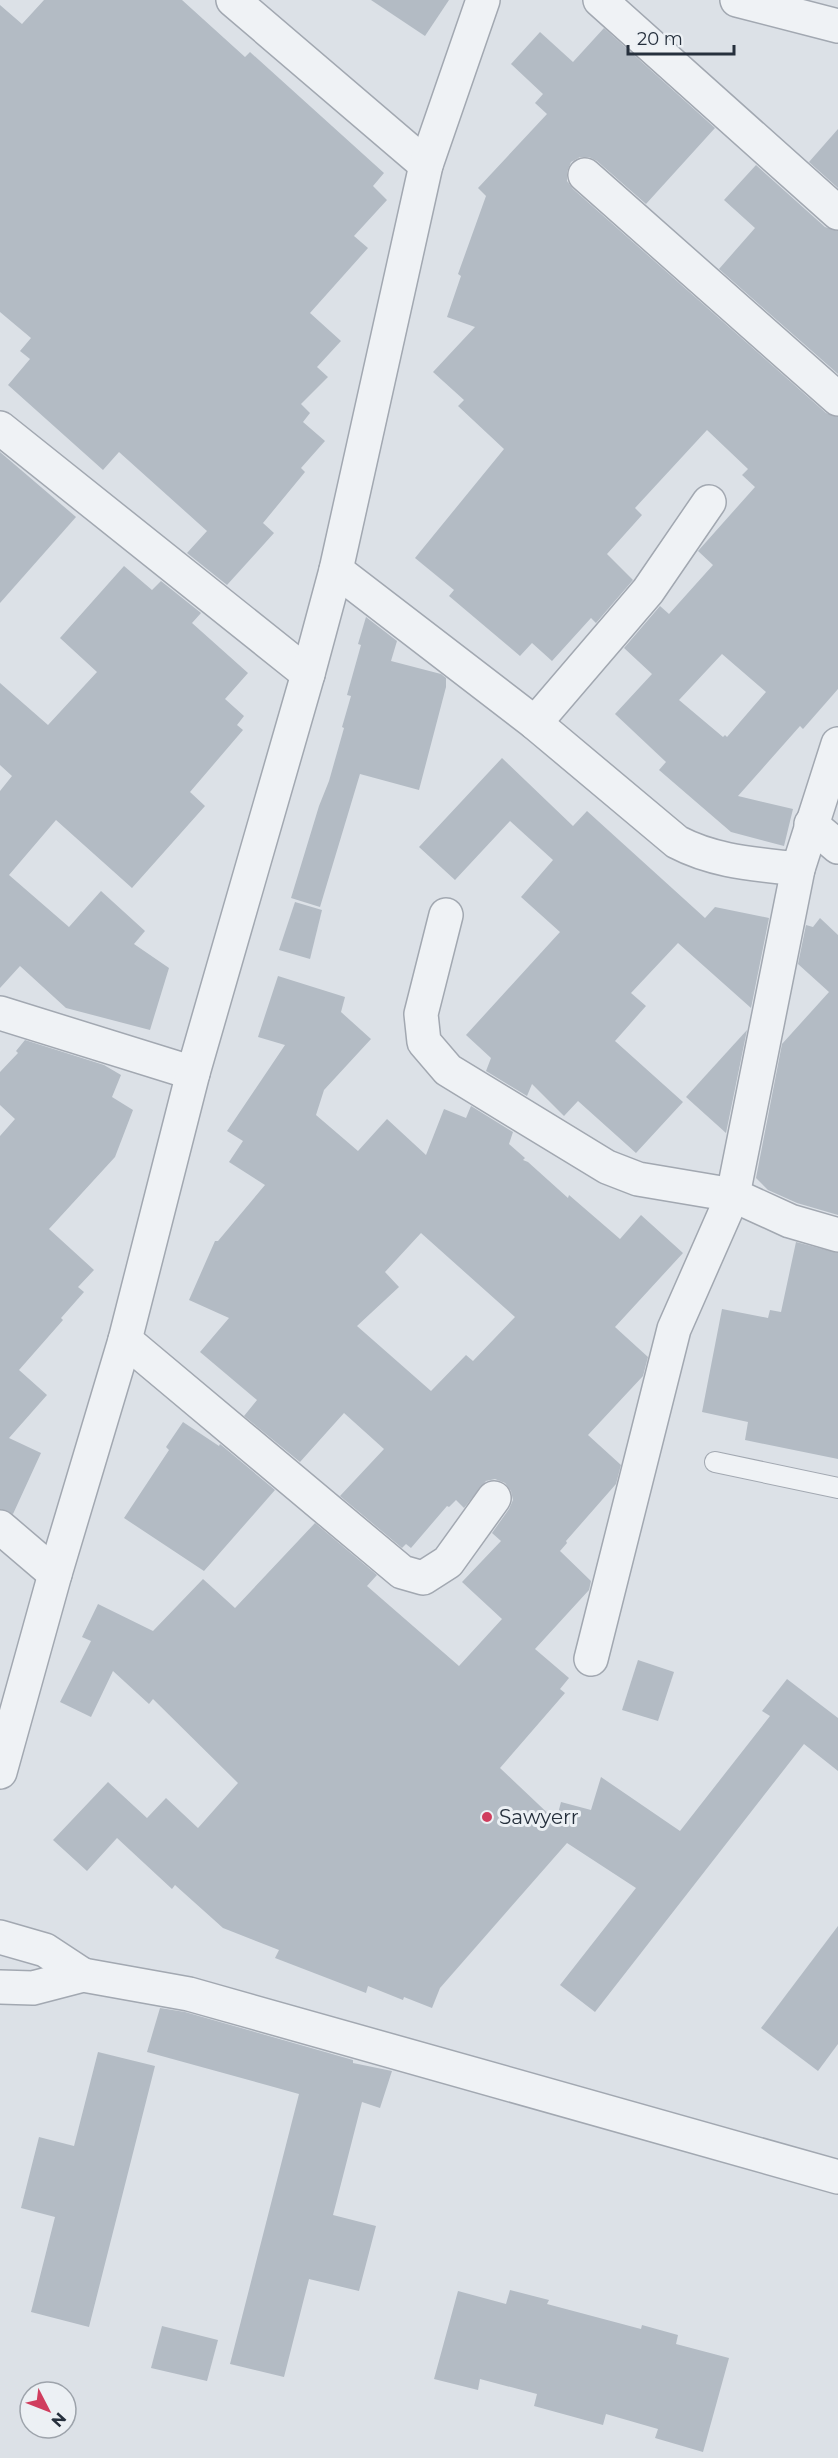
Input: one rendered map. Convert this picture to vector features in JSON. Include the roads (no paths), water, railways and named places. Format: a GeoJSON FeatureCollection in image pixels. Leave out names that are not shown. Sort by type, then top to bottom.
{"type":"FeatureCollection","features":[{"type":"Feature","properties":{"kind":"street"},"geometry":{"type":"LineString","coordinates":[[233,0],[426,165]]}},
{"type":"Feature","properties":{"kind":"street"},"geometry":{"type":"LineString","coordinates":[[0,1772],[55,1574],[125,1340],[193,1072],[336,570],[426,165],[483,0]]}},
{"type":"Feature","properties":{"kind":"street"},"geometry":{"type":"LineString","coordinates":[[600,0],[838,213]]}},
{"type":"Feature","properties":{"kind":"street"},"geometry":{"type":"LineString","coordinates":[[737,0],[838,26]]}},
{"type":"Feature","properties":{"kind":"street"},"geometry":{"type":"LineString","coordinates":[[585,175],[838,399]]}},
{"type":"Feature","properties":{"kind":"street"},"geometry":{"type":"LineString","coordinates":[[0,428],[308,674]]}},
{"type":"Feature","properties":{"kind":"street"},"geometry":{"type":"LineString","coordinates":[[535,723],[648,591],[709,502]]}},
{"type":"Feature","properties":{"kind":"street"},"geometry":{"type":"LineString","coordinates":[[336,570],[535,723],[677,842],[698,853],[723,860],[798,869]]}},
{"type":"Feature","properties":{"kind":"street"},"geometry":{"type":"LineString","coordinates":[[591,1659],[674,1329],[733,1195],[798,869],[838,744]]}},
{"type":"Feature","properties":{"kind":"street"},"geometry":{"type":"LineString","coordinates":[[811,824],[838,847]]}},
{"type":"Feature","properties":{"kind":"street"},"geometry":{"type":"LineString","coordinates":[[446,915],[421,1014],[424,1042],[448,1070],[607,1167],[638,1179],[733,1195],[790,1221],[838,1235]]}},
{"type":"Feature","properties":{"kind":"street"},"geometry":{"type":"LineString","coordinates":[[0,1013],[193,1072]]}},
{"type":"Feature","properties":{"kind":"street"},"geometry":{"type":"LineString","coordinates":[[125,1340],[402,1572],[423,1578],[448,1562],[494,1498]]}},
{"type":"Feature","properties":{"kind":"street"},"geometry":{"type":"LineString","coordinates":[[0,1527],[55,1574]]}},
{"type":"Feature","properties":{"kind":"street"},"geometry":{"type":"LineString","coordinates":[[0,1937],[45,1950],[83,1976]]}},
{"type":"Feature","properties":{"kind":"street"},"geometry":{"type":"LineString","coordinates":[[0,1950],[0,1956]]}},
{"type":"Feature","properties":{"kind":"street"},"geometry":{"type":"LineString","coordinates":[[0,1987],[33,1988],[83,1976],[189,1994],[838,2176]]}},
{"type":"Feature","properties":{"kind":"lane"},"geometry":{"type":"LineString","coordinates":[[715,1462],[838,1488]]}},
{"type":"Feature","properties":{"kind":"place","name":"Sawyerr"},"geometry":{"type":"Point","coordinates":[487,1817]}}]}
